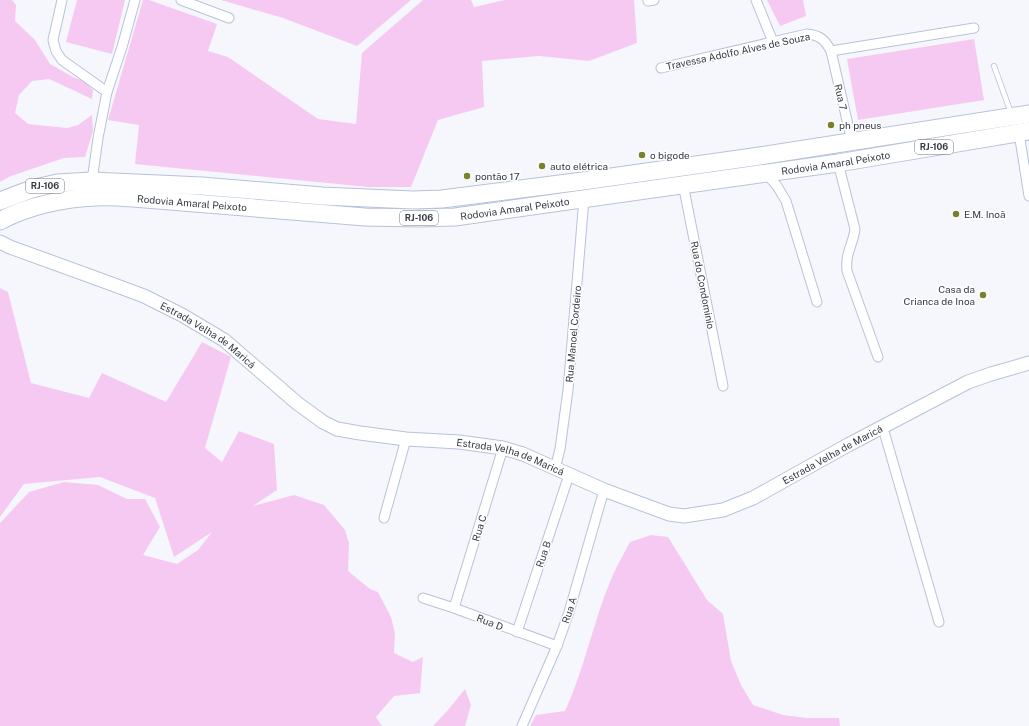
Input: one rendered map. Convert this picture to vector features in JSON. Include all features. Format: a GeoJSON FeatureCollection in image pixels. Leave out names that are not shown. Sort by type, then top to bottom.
{"type":"FeatureCollection","features":[{"type":"Feature","properties":{"kind":"highway","name":"Rodovia Amaral Peixoto"},"geometry":{"type":"LineString","coordinates":[[0,201],[32,189],[57,183],[92,181],[194,186],[322,196],[413,200],[442,199],[583,181],[852,142],[1021,115]]}},
{"type":"Feature","properties":{"kind":"highway","name":"Rodovia Amaral Peixoto"},"geometry":{"type":"LineString","coordinates":[[0,221],[33,208],[62,201],[96,197],[133,198],[365,217],[455,217],[838,162],[1024,132]]}},
{"type":"Feature","properties":{"kind":"street"},"geometry":{"type":"LineString","coordinates":[[62,0],[53,40],[56,51],[62,60],[107,92]]}},
{"type":"Feature","properties":{"kind":"street"},"geometry":{"type":"LineString","coordinates":[[92,181],[98,138],[107,92],[122,47],[135,0]]}},
{"type":"Feature","properties":{"kind":"street"},"geometry":{"type":"LineString","coordinates":[[181,0],[229,18]]}},
{"type":"Feature","properties":{"kind":"street"},"geometry":{"type":"LineString","coordinates":[[756,0],[773,42]]}},
{"type":"Feature","properties":{"kind":"street"},"geometry":{"type":"LineString","coordinates":[[831,51],[974,28]]}},
{"type":"Feature","properties":{"kind":"street","name":"Travessa Adolfo Alves de Souza"},"geometry":{"type":"LineString","coordinates":[[661,68],[807,34],[816,35],[824,40],[831,51]]}},
{"type":"Feature","properties":{"kind":"street","name":"Rua 7"},"geometry":{"type":"LineString","coordinates":[[831,51],[852,142]]}},
{"type":"Feature","properties":{"kind":"street"},"geometry":{"type":"LineString","coordinates":[[1024,132],[1029,196]]}},
{"type":"Feature","properties":{"kind":"street"},"geometry":{"type":"LineString","coordinates":[[838,162],[855,229],[846,261],[847,271],[878,357]]}},
{"type":"Feature","properties":{"kind":"street"},"geometry":{"type":"LineString","coordinates":[[765,172],[777,186],[786,201],[817,302]]}},
{"type":"Feature","properties":{"kind":"street","name":"Rua do Condominio"},"geometry":{"type":"LineString","coordinates":[[683,184],[723,386]]}},
{"type":"Feature","properties":{"kind":"street","name":"Rua Manoel Cordeiro"},"geometry":{"type":"LineString","coordinates":[[555,469],[560,449],[568,390],[584,199]]}},
{"type":"Feature","properties":{"kind":"street","name":"Estrada Velha de Maricá"},"geometry":{"type":"LineString","coordinates":[[0,242],[144,296],[182,315],[224,340],[296,403],[337,428],[360,433],[406,439],[459,442],[503,448],[523,454],[604,490],[669,514],[684,516],[723,510],[753,498],[848,445],[883,428],[968,382],[1029,363]]}},
{"type":"Feature","properties":{"kind":"street"},"geometry":{"type":"LineString","coordinates":[[883,428],[939,622]]}},
{"type":"Feature","properties":{"kind":"street"},"geometry":{"type":"LineString","coordinates":[[384,518],[406,439]]}},
{"type":"Feature","properties":{"kind":"street","name":"Rua C"},"geometry":{"type":"LineString","coordinates":[[454,608],[503,448]]}},
{"type":"Feature","properties":{"kind":"street","name":"Rua B"},"geometry":{"type":"LineString","coordinates":[[517,632],[569,475]]}},
{"type":"Feature","properties":{"kind":"street","name":"Rua A"},"geometry":{"type":"LineString","coordinates":[[522,726],[557,646],[577,587],[604,490]]}},
{"type":"Feature","properties":{"kind":"street","name":"Rua D"},"geometry":{"type":"LineString","coordinates":[[423,598],[557,646]]}},
{"type":"Feature","properties":{"kind":"lane"},"geometry":{"type":"LineString","coordinates":[[994,66],[1021,115]]}},
{"type":"Feature","properties":{"kind":"shaded area"},"geometry":{"type":"Polygon","coordinates":[[[0,0],[12,0],[16,5],[15,21],[35,40],[50,64],[75,78],[84,81],[93,90],[92,99],[49,79],[32,81],[19,95],[15,113],[28,124],[67,128],[78,125],[92,115],[93,131],[85,157],[64,158],[11,176],[0,182],[0,0]]]}},
{"type":"Feature","properties":{"kind":"shaded area"},"geometry":{"type":"Polygon","coordinates":[[[77,0],[125,0],[112,54],[66,42],[77,0]]]}},
{"type":"Feature","properties":{"kind":"shaded area"},"geometry":{"type":"Polygon","coordinates":[[[143,0],[149,0],[217,24],[208,51],[228,57],[318,119],[356,124],[362,53],[423,0],[471,0],[474,7],[505,0],[634,0],[637,43],[589,61],[539,56],[482,61],[484,107],[438,120],[411,187],[368,187],[135,164],[139,125],[108,120],[143,0]]]}},
{"type":"Feature","properties":{"kind":"shaded area"},"geometry":{"type":"Polygon","coordinates":[[[221,0],[411,0],[357,46],[283,18],[221,0]]]}},
{"type":"Feature","properties":{"kind":"shaded area"},"geometry":{"type":"Polygon","coordinates":[[[767,0],[803,0],[806,16],[780,26],[767,0]]]}},
{"type":"Feature","properties":{"kind":"shaded area"},"geometry":{"type":"Polygon","coordinates":[[[974,39],[984,100],[858,120],[847,59],[974,39]]]}},
{"type":"Feature","properties":{"kind":"shaded area"},"geometry":{"type":"Polygon","coordinates":[[[0,288],[8,292],[31,383],[89,398],[102,373],[166,402],[202,342],[231,357],[205,448],[222,462],[239,431],[274,444],[277,490],[253,506],[294,495],[324,505],[345,530],[349,543],[348,571],[370,589],[378,592],[391,617],[395,633],[394,653],[413,662],[423,657],[420,693],[394,696],[376,717],[382,726],[0,726],[0,523],[29,492],[64,482],[98,485],[127,499],[145,499],[160,527],[143,555],[177,564],[198,550],[212,532],[174,557],[155,498],[100,477],[24,484],[0,517],[0,288]]]}},
{"type":"Feature","properties":{"kind":"shaded area"},"geometry":{"type":"Polygon","coordinates":[[[651,535],[668,537],[707,600],[723,614],[731,661],[741,685],[753,705],[783,715],[807,718],[839,718],[840,726],[530,726],[536,715],[565,711],[578,678],[599,610],[616,568],[630,542],[651,535]]]}},
{"type":"Feature","properties":{"kind":"shaded area"},"geometry":{"type":"Polygon","coordinates":[[[465,689],[471,705],[465,726],[433,726],[448,710],[465,689]]]}},
{"type":"Feature","properties":{"kind":"place","name":"ph pneus"},"geometry":{"type":"Point","coordinates":[831,125]}},
{"type":"Feature","properties":{"kind":"place","name":"o bigode"},"geometry":{"type":"Point","coordinates":[642,155]}},
{"type":"Feature","properties":{"kind":"place","name":"auto elétrica"},"geometry":{"type":"Point","coordinates":[542,166]}},
{"type":"Feature","properties":{"kind":"place","name":"pontão 17"},"geometry":{"type":"Point","coordinates":[467,176]}},
{"type":"Feature","properties":{"kind":"place","name":"E.M. Inoã"},"geometry":{"type":"Point","coordinates":[956,214]}},
{"type":"Feature","properties":{"kind":"place","name":"Casa da Crianca de Inoa"},"geometry":{"type":"Point","coordinates":[983,295]}}]}
